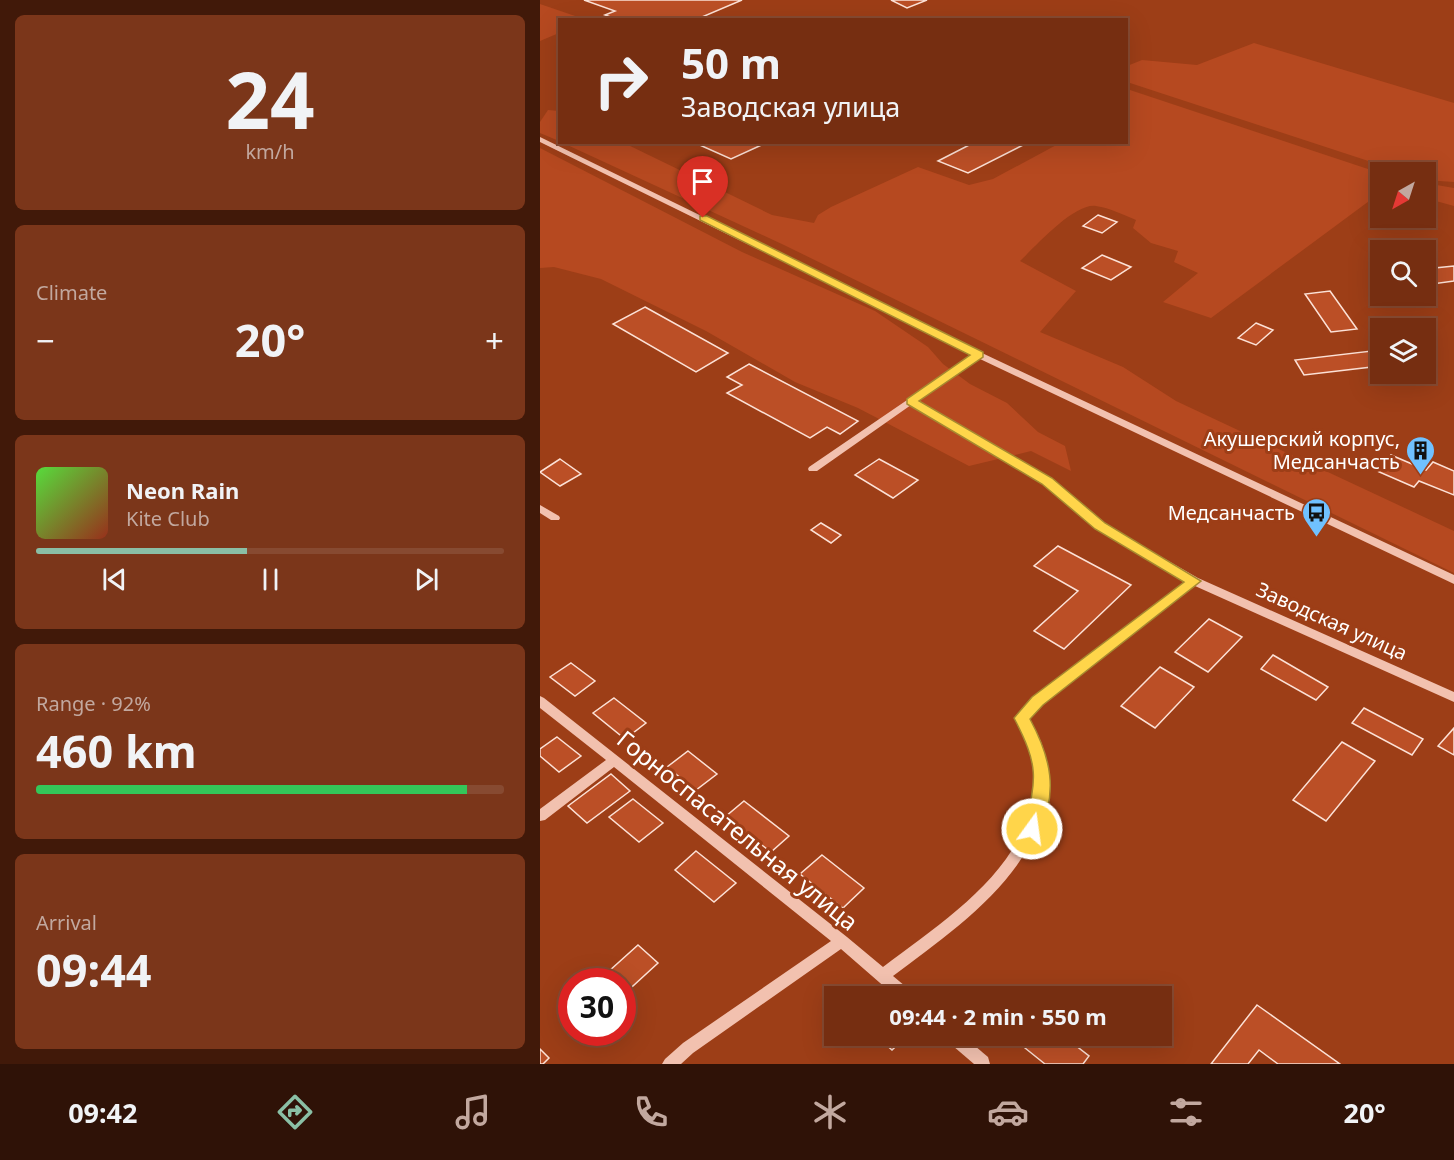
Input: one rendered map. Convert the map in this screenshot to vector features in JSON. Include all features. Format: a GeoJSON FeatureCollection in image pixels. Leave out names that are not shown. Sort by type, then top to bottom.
{"type":"FeatureCollection","features":[{"type":"Feature","properties":{"kind":"street"},"geometry":{"type":"LineString","coordinates":[[540,139],[979,355],[1454,580]]}},
{"type":"Feature","properties":{"kind":"street"},"geometry":{"type":"LineString","coordinates":[[813,469],[979,355]]}},
{"type":"Feature","properties":{"kind":"street","name":"Заводская улица"},"geometry":{"type":"LineString","coordinates":[[911,401],[1047,481],[1100,526],[1194,581],[1454,697]]}},
{"type":"Feature","properties":{"kind":"street"},"geometry":{"type":"LineString","coordinates":[[540,508],[555,518]]}},
{"type":"Feature","properties":{"kind":"street"},"geometry":{"type":"LineString","coordinates":[[882,976],[971,908],[1006,873],[1032,829],[1043,786],[1038,748],[1022,718],[1037,701],[1194,581]]}},
{"type":"Feature","properties":{"kind":"street","name":"Горноспасательная улица"},"geometry":{"type":"LineString","coordinates":[[540,701],[842,941],[894,986]]}},
{"type":"Feature","properties":{"kind":"street"},"geometry":{"type":"LineString","coordinates":[[540,816],[615,760]]}},
{"type":"Feature","properties":{"kind":"street"},"geometry":{"type":"LineString","coordinates":[[670,1064],[688,1048],[842,941]]}},
{"type":"Feature","properties":{"kind":"street"},"geometry":{"type":"LineString","coordinates":[[964,1046],[983,1062]]}},
{"type":"Feature","properties":{"kind":"shaded area"},"geometry":{"type":"Polygon","coordinates":[[[540,4],[581,18],[558,18],[558,33],[540,41],[540,4]]]}},
{"type":"Feature","properties":{"kind":"shaded area"},"geometry":{"type":"Polygon","coordinates":[[[1254,43],[1454,103],[1454,182],[1436,181],[1436,162],[1371,162],[1128,82],[1128,66],[1142,60],[1197,65],[1254,43]]]}},
{"type":"Feature","properties":{"kind":"shaded area"},"geometry":{"type":"Polygon","coordinates":[[[1128,89],[1370,170],[1370,200],[1211,318],[1163,302],[1198,273],[1174,262],[1178,251],[1151,243],[1133,228],[1136,220],[1106,208],[1096,206],[1077,211],[1056,227],[1020,261],[1076,291],[1040,332],[1123,367],[1176,401],[1454,531],[1454,573],[784,245],[565,144],[626,144],[772,215],[814,223],[818,215],[831,207],[918,167],[969,185],[993,179],[1058,144],[1128,144],[1128,89]]]}},
{"type":"Feature","properties":{"kind":"shaded area"},"geometry":{"type":"Polygon","coordinates":[[[548,110],[558,111],[558,141],[540,133],[540,122],[548,110]]]}},
{"type":"Feature","properties":{"kind":"shaded area"},"geometry":{"type":"Polygon","coordinates":[[[540,148],[742,252],[875,311],[928,347],[943,364],[970,384],[1007,403],[1038,432],[1065,446],[1071,471],[1031,451],[969,466],[858,408],[795,382],[706,331],[601,279],[554,267],[540,268],[540,148]]]}},
{"type":"Feature","properties":{"kind":"shaded area"},"geometry":{"type":"Polygon","coordinates":[[[1436,185],[1454,188],[1454,206],[1436,201],[1436,185]]]}},
{"type":"Feature","properties":{"kind":"building"},"geometry":{"type":"Polygon","coordinates":[[[584,0],[742,0],[700,18],[613,18],[605,15],[615,11],[584,0]]]}},
{"type":"Feature","properties":{"kind":"building"},"geometry":{"type":"Polygon","coordinates":[[[891,0],[927,0],[907,8],[891,0]]]}},
{"type":"Feature","properties":{"kind":"building"},"geometry":{"type":"Polygon","coordinates":[[[697,144],[764,144],[731,159],[697,144]]]}},
{"type":"Feature","properties":{"kind":"building"},"geometry":{"type":"Polygon","coordinates":[[[971,144],[1025,144],[968,173],[938,161],[971,144]]]}},
{"type":"Feature","properties":{"kind":"building"},"geometry":{"type":"Polygon","coordinates":[[[1098,215],[1117,222],[1102,233],[1083,226],[1098,215]]]}},
{"type":"Feature","properties":{"kind":"building"},"geometry":{"type":"Polygon","coordinates":[[[1102,255],[1131,267],[1111,280],[1082,268],[1102,255]]]}},
{"type":"Feature","properties":{"kind":"building"},"geometry":{"type":"Polygon","coordinates":[[[1454,266],[1454,281],[1436,283],[1436,268],[1454,266]]]}},
{"type":"Feature","properties":{"kind":"building"},"geometry":{"type":"Polygon","coordinates":[[[1330,291],[1357,329],[1331,332],[1305,294],[1330,291]]]}},
{"type":"Feature","properties":{"kind":"building"},"geometry":{"type":"Polygon","coordinates":[[[645,307],[728,353],[696,372],[613,324],[645,307]]]}},
{"type":"Feature","properties":{"kind":"building"},"geometry":{"type":"Polygon","coordinates":[[[1256,323],[1273,330],[1256,345],[1238,338],[1256,323]]]}},
{"type":"Feature","properties":{"kind":"building"},"geometry":{"type":"Polygon","coordinates":[[[1370,351],[1370,367],[1304,375],[1295,360],[1370,351]]]}},
{"type":"Feature","properties":{"kind":"building"},"geometry":{"type":"Polygon","coordinates":[[[749,364],[858,421],[840,434],[827,427],[810,438],[727,393],[742,385],[727,377],[749,364]]]}},
{"type":"Feature","properties":{"kind":"building","name":"Акушерский корпус, Медсанчасть"},"geometry":{"type":"Polygon","coordinates":[[[1391,455],[1426,470],[1433,462],[1454,471],[1454,495],[1419,481],[1414,487],[1377,471],[1391,455]]]}},
{"type":"Feature","properties":{"kind":"building"},"geometry":{"type":"Polygon","coordinates":[[[560,459],[581,474],[560,486],[540,472],[560,459]]]}},
{"type":"Feature","properties":{"kind":"building"},"geometry":{"type":"Polygon","coordinates":[[[879,459],[918,480],[893,498],[855,475],[879,459]]]}},
{"type":"Feature","properties":{"kind":"building"},"geometry":{"type":"Polygon","coordinates":[[[821,523],[841,535],[831,543],[811,530],[821,523]]]}},
{"type":"Feature","properties":{"kind":"building"},"geometry":{"type":"Polygon","coordinates":[[[1058,546],[1131,585],[1064,649],[1034,631],[1078,591],[1034,566],[1058,546]]]}},
{"type":"Feature","properties":{"kind":"building"},"geometry":{"type":"Polygon","coordinates":[[[1209,619],[1242,637],[1208,672],[1175,652],[1209,619]]]}},
{"type":"Feature","properties":{"kind":"building"},"geometry":{"type":"Polygon","coordinates":[[[1273,655],[1328,687],[1316,700],[1261,669],[1273,655]]]}},
{"type":"Feature","properties":{"kind":"building"},"geometry":{"type":"Polygon","coordinates":[[[571,663],[595,681],[575,696],[550,677],[571,663]]]}},
{"type":"Feature","properties":{"kind":"building"},"geometry":{"type":"Polygon","coordinates":[[[1160,667],[1194,687],[1155,728],[1121,706],[1160,667]]]}},
{"type":"Feature","properties":{"kind":"building"},"geometry":{"type":"Polygon","coordinates":[[[614,698],[646,723],[625,739],[593,713],[614,698]]]}},
{"type":"Feature","properties":{"kind":"building"},"geometry":{"type":"Polygon","coordinates":[[[1364,708],[1423,739],[1412,755],[1352,723],[1364,708]]]}},
{"type":"Feature","properties":{"kind":"building"},"geometry":{"type":"Polygon","coordinates":[[[1454,728],[1454,755],[1438,746],[1454,728]]]}},
{"type":"Feature","properties":{"kind":"building"},"geometry":{"type":"Polygon","coordinates":[[[557,737],[581,756],[559,772],[540,756],[540,749],[557,737]]]}},
{"type":"Feature","properties":{"kind":"building"},"geometry":{"type":"Polygon","coordinates":[[[1342,742],[1375,761],[1326,821],[1293,800],[1342,742]]]}},
{"type":"Feature","properties":{"kind":"building"},"geometry":{"type":"Polygon","coordinates":[[[688,751],[717,774],[696,790],[667,767],[688,751]]]}},
{"type":"Feature","properties":{"kind":"building"},"geometry":{"type":"Polygon","coordinates":[[[611,774],[630,791],[587,823],[568,806],[611,774]]]}},
{"type":"Feature","properties":{"kind":"building"},"geometry":{"type":"Polygon","coordinates":[[[633,799],[663,823],[639,842],[609,817],[633,799]]]}},
{"type":"Feature","properties":{"kind":"building"},"geometry":{"type":"Polygon","coordinates":[[[744,801],[789,836],[771,852],[725,817],[744,801]]]}},
{"type":"Feature","properties":{"kind":"building"},"geometry":{"type":"Polygon","coordinates":[[[696,851],[736,883],[714,902],[675,870],[696,851]]]}},
{"type":"Feature","properties":{"kind":"building"},"geometry":{"type":"Polygon","coordinates":[[[822,855],[864,888],[843,908],[800,874],[822,855]]]}},
{"type":"Feature","properties":{"kind":"building"},"geometry":{"type":"Polygon","coordinates":[[[638,945],[658,963],[636,983],[636,968],[612,968],[638,945]]]}},
{"type":"Feature","properties":{"kind":"building"},"geometry":{"type":"Polygon","coordinates":[[[1257,1005],[1340,1064],[1278,1064],[1259,1050],[1248,1064],[1211,1064],[1257,1005]]]}},
{"type":"Feature","properties":{"kind":"building"},"geometry":{"type":"Polygon","coordinates":[[[1022,1046],[1076,1046],[1089,1056],[1083,1064],[1045,1064],[1022,1046]]]}},
{"type":"Feature","properties":{"kind":"building"},"geometry":{"type":"Polygon","coordinates":[[[540,1049],[549,1058],[543,1064],[540,1064],[540,1049]]]}},
{"type":"Feature","properties":{"kind":"place","name":"Акушерский корпус, Медсанчасть"},"geometry":{"type":"Point","coordinates":[1421,476]}},
{"type":"Feature","properties":{"kind":"place","name":"Медсанчасть"},"geometry":{"type":"Point","coordinates":[1316,538]}},
{"type":"Feature","properties":{"kind":"route"},"geometry":{"type":"LineString","coordinates":[[703,218],[979,355],[911,401],[1047,481],[1100,526],[1194,581],[1037,701],[1022,718],[1038,748],[1043,786],[1032,829]]}}]}
